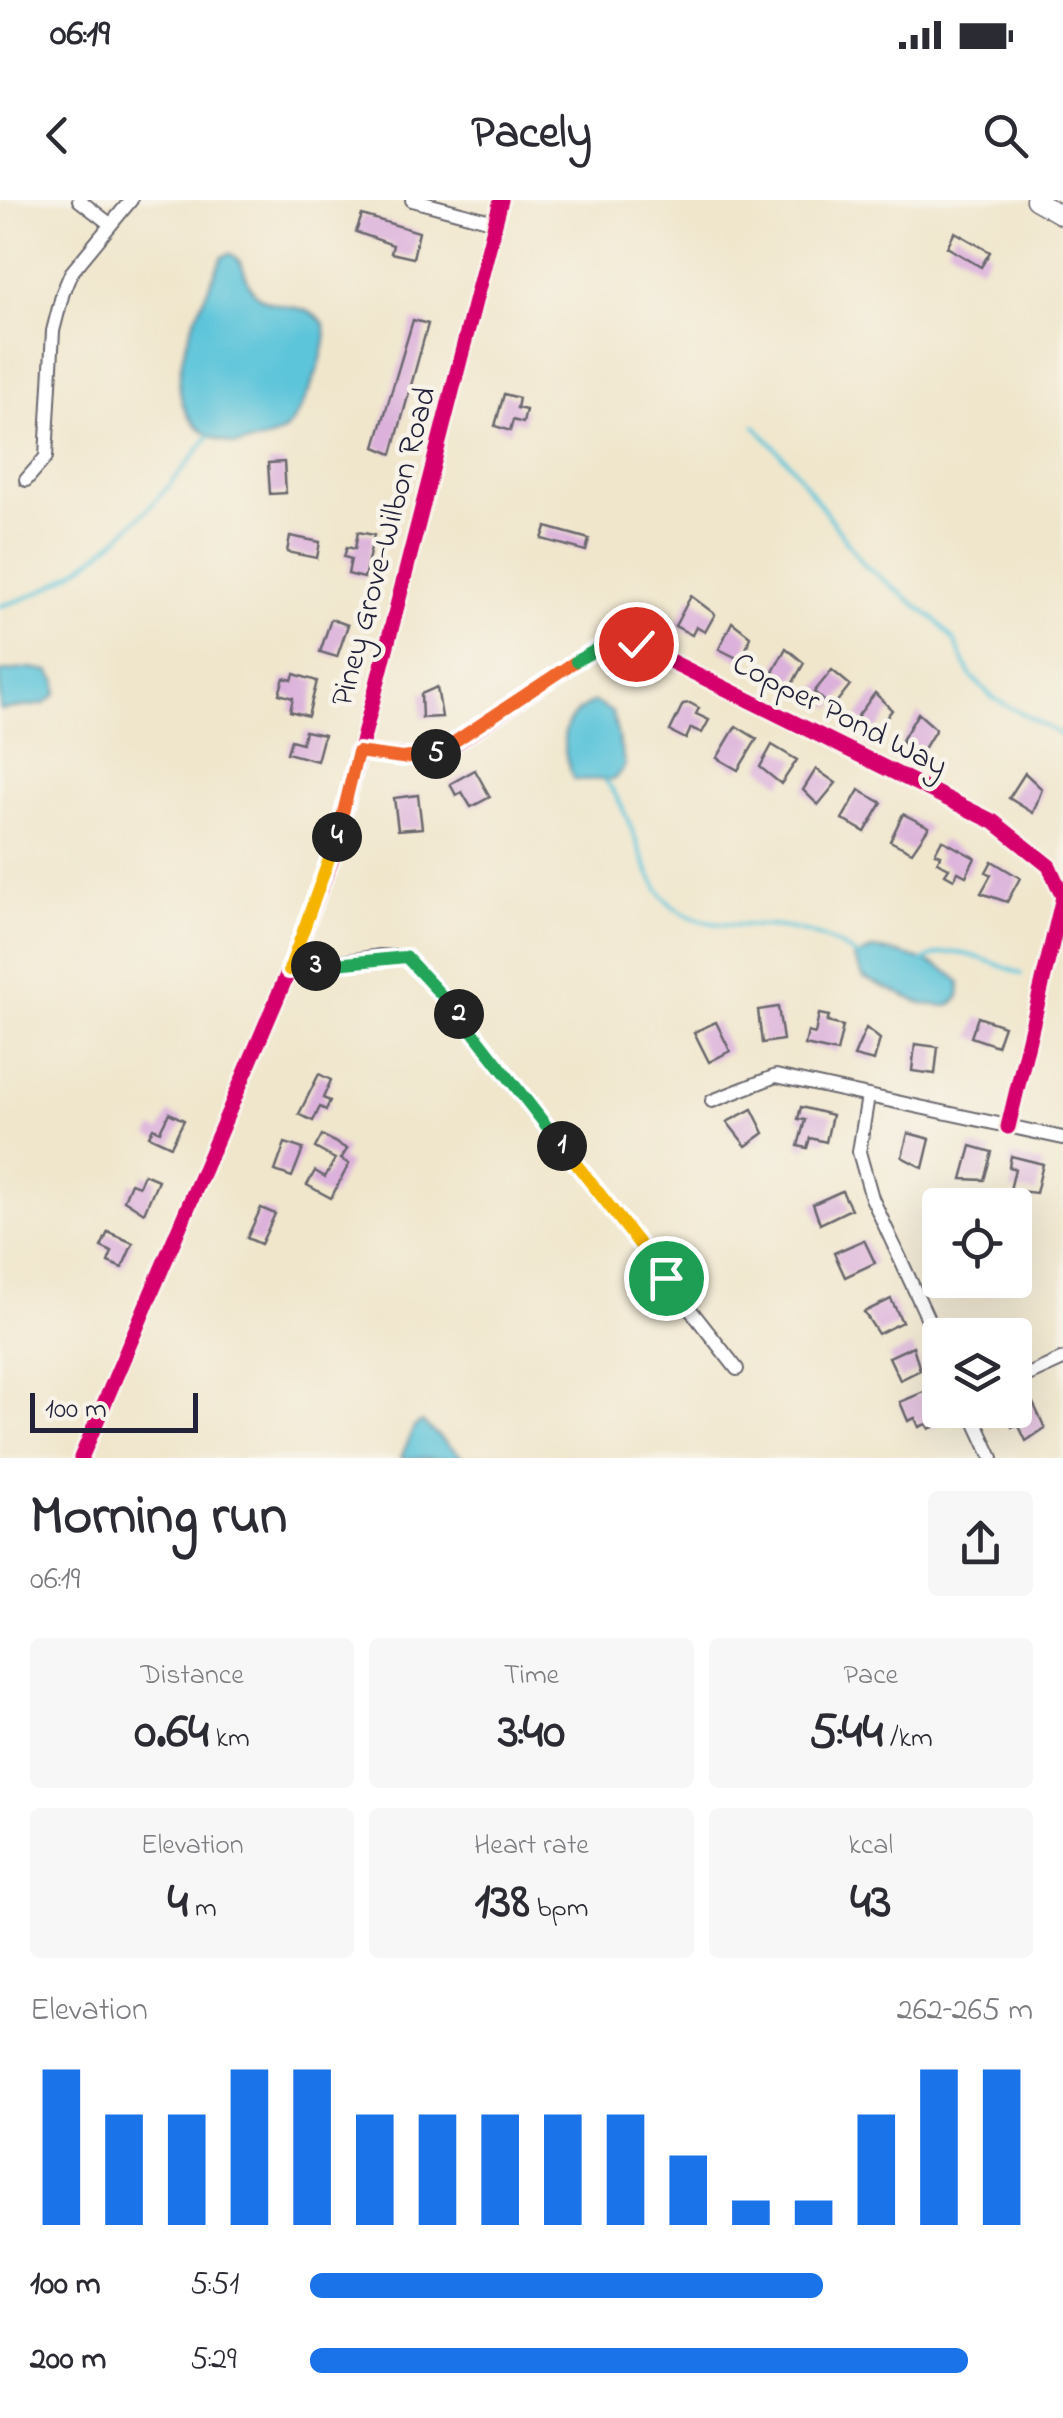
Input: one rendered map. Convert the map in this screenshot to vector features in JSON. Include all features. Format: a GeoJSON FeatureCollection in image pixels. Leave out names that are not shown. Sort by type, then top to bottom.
{"type":"FeatureCollection","features":[{"type":"Feature","properties":{"kind":"main road"},"geometry":{"type":"LineString","coordinates":[[1035,200],[1063,216]]}},
{"type":"Feature","properties":{"kind":"street"},"geometry":{"type":"LineString","coordinates":[[79,200],[110,224]]}},
{"type":"Feature","properties":{"kind":"street"},"geometry":{"type":"LineString","coordinates":[[26,480],[46,456],[59,302],[71,273],[131,200]]}},
{"type":"Feature","properties":{"kind":"street"},"geometry":{"type":"LineString","coordinates":[[412,200],[495,222]]}},
{"type":"Feature","properties":{"kind":"street","name":"Piney Grove-Wilbon Road"},"geometry":{"type":"LineString","coordinates":[[80,1458],[289,970],[333,856],[501,200]]}},
{"type":"Feature","properties":{"kind":"street","name":"Copper Pond Way"},"geometry":{"type":"LineString","coordinates":[[358,752],[422,758],[443,752],[589,653],[610,642],[636,644],[994,822],[1049,866],[1063,897],[1008,1126]]}},
{"type":"Feature","properties":{"kind":"street"},"geometry":{"type":"LineString","coordinates":[[289,970],[406,957],[444,994],[737,1369]]}},
{"type":"Feature","properties":{"kind":"street"},"geometry":{"type":"LineString","coordinates":[[712,1101],[776,1076],[1063,1138]]}},
{"type":"Feature","properties":{"kind":"street"},"geometry":{"type":"LineString","coordinates":[[868,1096],[859,1152],[872,1198],[928,1318]]}},
{"type":"Feature","properties":{"kind":"street"},"geometry":{"type":"LineString","coordinates":[[1032,1373],[1063,1359]]}},
{"type":"Feature","properties":{"kind":"street"},"geometry":{"type":"LineString","coordinates":[[978,1428],[992,1458]]}},
{"type":"Feature","properties":{"kind":"water"},"geometry":{"type":"Polygon","coordinates":[[[230,253],[261,298],[307,311],[323,323],[325,332],[315,378],[292,422],[275,436],[235,445],[204,432],[187,413],[180,390],[188,336],[222,257],[230,253]]]}},
{"type":"Feature","properties":{"kind":"water"},"geometry":{"type":"Polygon","coordinates":[[[31,668],[49,671],[57,681],[56,694],[44,704],[0,710],[0,672],[31,668]]]}},
{"type":"Feature","properties":{"kind":"water"},"geometry":{"type":"Polygon","coordinates":[[[594,702],[612,712],[625,766],[614,779],[574,780],[564,735],[573,717],[594,702]]]}},
{"type":"Feature","properties":{"kind":"water"},"geometry":{"type":"Polygon","coordinates":[[[873,949],[907,955],[942,969],[960,982],[959,998],[949,1006],[923,1004],[864,978],[854,958],[873,949]]]}},
{"type":"Feature","properties":{"kind":"water"},"geometry":{"type":"Polygon","coordinates":[[[422,1422],[464,1458],[401,1458],[414,1427],[422,1422]]]}},
{"type":"Feature","properties":{"kind":"building"},"geometry":{"type":"Polygon","coordinates":[[[362,215],[419,232],[413,258],[391,253],[393,245],[356,232],[362,215]]]}},
{"type":"Feature","properties":{"kind":"building"},"geometry":{"type":"Polygon","coordinates":[[[955,232],[990,252],[981,267],[947,247],[955,232]]]}},
{"type":"Feature","properties":{"kind":"building"},"geometry":{"type":"Polygon","coordinates":[[[413,320],[428,324],[392,454],[375,447],[413,320]]]}},
{"type":"Feature","properties":{"kind":"building"},"geometry":{"type":"Polygon","coordinates":[[[504,394],[519,398],[517,408],[526,410],[523,423],[513,420],[510,431],[495,426],[504,394]]]}},
{"type":"Feature","properties":{"kind":"building"},"geometry":{"type":"Polygon","coordinates":[[[284,462],[286,493],[270,494],[268,463],[284,462]]]}},
{"type":"Feature","properties":{"kind":"building"},"geometry":{"type":"Polygon","coordinates":[[[546,527],[589,539],[586,551],[542,539],[546,527]]]}},
{"type":"Feature","properties":{"kind":"building"},"geometry":{"type":"Polygon","coordinates":[[[358,532],[374,535],[364,578],[348,574],[351,559],[344,557],[347,547],[355,549],[358,532]]]}},
{"type":"Feature","properties":{"kind":"building"},"geometry":{"type":"Polygon","coordinates":[[[290,536],[320,542],[317,558],[287,552],[290,536]]]}},
{"type":"Feature","properties":{"kind":"building"},"geometry":{"type":"Polygon","coordinates":[[[691,596],[715,614],[705,632],[696,627],[692,635],[675,626],[691,596]]]}},
{"type":"Feature","properties":{"kind":"building"},"geometry":{"type":"Polygon","coordinates":[[[331,619],[348,625],[337,657],[320,652],[331,619]]]}},
{"type":"Feature","properties":{"kind":"building"},"geometry":{"type":"Polygon","coordinates":[[[732,622],[750,636],[743,661],[719,649],[732,622]]]}},
{"type":"Feature","properties":{"kind":"building"},"geometry":{"type":"Polygon","coordinates":[[[786,648],[804,663],[791,686],[773,672],[786,648]]]}},
{"type":"Feature","properties":{"kind":"building"},"geometry":{"type":"Polygon","coordinates":[[[832,670],[850,685],[832,708],[814,692],[832,670]]]}},
{"type":"Feature","properties":{"kind":"building"},"geometry":{"type":"Polygon","coordinates":[[[294,674],[317,681],[308,716],[290,711],[293,698],[279,694],[284,678],[292,680],[294,674]]]}},
{"type":"Feature","properties":{"kind":"building"},"geometry":{"type":"Polygon","coordinates":[[[437,687],[442,717],[422,718],[421,694],[437,687]]]}},
{"type":"Feature","properties":{"kind":"building"},"geometry":{"type":"Polygon","coordinates":[[[875,693],[892,710],[876,731],[857,717],[875,693]]]}},
{"type":"Feature","properties":{"kind":"building"},"geometry":{"type":"Polygon","coordinates":[[[683,704],[699,708],[696,714],[709,720],[702,733],[691,728],[686,739],[670,731],[683,704]]]}},
{"type":"Feature","properties":{"kind":"building"},"geometry":{"type":"Polygon","coordinates":[[[918,713],[936,729],[921,754],[901,742],[918,713]]]}},
{"type":"Feature","properties":{"kind":"building"},"geometry":{"type":"Polygon","coordinates":[[[736,726],[757,739],[738,770],[717,758],[736,726]]]}},
{"type":"Feature","properties":{"kind":"building"},"geometry":{"type":"Polygon","coordinates":[[[305,731],[324,735],[317,761],[287,753],[291,740],[302,743],[305,731]]]}},
{"type":"Feature","properties":{"kind":"building"},"geometry":{"type":"Polygon","coordinates":[[[772,745],[797,760],[781,784],[760,767],[772,745]]]}},
{"type":"Feature","properties":{"kind":"building"},"geometry":{"type":"Polygon","coordinates":[[[816,769],[836,783],[818,805],[803,790],[816,769]]]}},
{"type":"Feature","properties":{"kind":"building"},"geometry":{"type":"Polygon","coordinates":[[[475,770],[490,797],[471,807],[462,792],[456,795],[450,784],[475,770]]]}},
{"type":"Feature","properties":{"kind":"building"},"geometry":{"type":"Polygon","coordinates":[[[1025,773],[1042,789],[1033,813],[1009,798],[1025,773]]]}},
{"type":"Feature","properties":{"kind":"building"},"geometry":{"type":"Polygon","coordinates":[[[859,790],[882,803],[865,832],[842,819],[859,790]]]}},
{"type":"Feature","properties":{"kind":"building"},"geometry":{"type":"Polygon","coordinates":[[[418,795],[422,828],[398,830],[394,798],[418,795]]]}},
{"type":"Feature","properties":{"kind":"building"},"geometry":{"type":"Polygon","coordinates":[[[903,814],[929,827],[912,852],[890,841],[903,814]]]}},
{"type":"Feature","properties":{"kind":"building"},"geometry":{"type":"Polygon","coordinates":[[[942,840],[975,858],[966,876],[958,872],[954,879],[945,874],[949,868],[937,862],[941,855],[935,853],[942,840]]]}},
{"type":"Feature","properties":{"kind":"building"},"geometry":{"type":"Polygon","coordinates":[[[992,861],[1020,878],[1007,902],[981,893],[991,875],[986,872],[992,861]]]}},
{"type":"Feature","properties":{"kind":"building"},"geometry":{"type":"Polygon","coordinates":[[[778,1007],[783,1040],[762,1043],[758,1010],[778,1007]]]}},
{"type":"Feature","properties":{"kind":"building"},"geometry":{"type":"Polygon","coordinates":[[[819,1014],[829,1016],[827,1022],[843,1026],[837,1052],[805,1045],[808,1032],[815,1034],[819,1014]]]}},
{"type":"Feature","properties":{"kind":"building"},"geometry":{"type":"Polygon","coordinates":[[[978,1017],[1004,1026],[997,1046],[971,1037],[978,1017]]]}},
{"type":"Feature","properties":{"kind":"building"},"geometry":{"type":"Polygon","coordinates":[[[716,1022],[730,1051],[709,1062],[694,1032],[716,1022]]]}},
{"type":"Feature","properties":{"kind":"building"},"geometry":{"type":"Polygon","coordinates":[[[866,1028],[880,1039],[874,1061],[854,1056],[866,1028]]]}},
{"type":"Feature","properties":{"kind":"building"},"geometry":{"type":"Polygon","coordinates":[[[915,1044],[938,1047],[935,1074],[912,1071],[915,1044]]]}},
{"type":"Feature","properties":{"kind":"building"},"geometry":{"type":"Polygon","coordinates":[[[319,1074],[331,1080],[323,1098],[330,1101],[326,1110],[320,1107],[313,1121],[299,1114],[319,1074]]]}},
{"type":"Feature","properties":{"kind":"building"},"geometry":{"type":"Polygon","coordinates":[[[801,1107],[832,1115],[826,1142],[810,1138],[807,1148],[798,1146],[805,1120],[798,1119],[801,1107]]]}},
{"type":"Feature","properties":{"kind":"building"},"geometry":{"type":"Polygon","coordinates":[[[752,1109],[764,1133],[746,1146],[727,1122],[752,1109]]]}},
{"type":"Feature","properties":{"kind":"building"},"geometry":{"type":"Polygon","coordinates":[[[169,1113],[184,1120],[171,1146],[149,1136],[153,1128],[160,1131],[169,1113]]]}},
{"type":"Feature","properties":{"kind":"building"},"geometry":{"type":"Polygon","coordinates":[[[908,1133],[930,1139],[923,1168],[902,1157],[908,1133]]]}},
{"type":"Feature","properties":{"kind":"building"},"geometry":{"type":"Polygon","coordinates":[[[322,1135],[347,1149],[341,1159],[349,1164],[331,1198],[307,1185],[315,1171],[325,1177],[335,1159],[315,1148],[322,1135]]]}},
{"type":"Feature","properties":{"kind":"building"},"geometry":{"type":"Polygon","coordinates":[[[285,1143],[303,1149],[292,1177],[275,1171],[285,1143]]]}},
{"type":"Feature","properties":{"kind":"building"},"geometry":{"type":"Polygon","coordinates":[[[971,1146],[992,1152],[984,1180],[962,1179],[971,1146]]]}},
{"type":"Feature","properties":{"kind":"building"},"geometry":{"type":"Polygon","coordinates":[[[1011,1156],[1043,1164],[1036,1193],[1032,1188],[1010,1188],[1015,1169],[1009,1167],[1011,1156]]]}},
{"type":"Feature","properties":{"kind":"building"},"geometry":{"type":"Polygon","coordinates":[[[144,1174],[158,1180],[144,1213],[124,1200],[131,1183],[139,1186],[144,1174]]]}},
{"type":"Feature","properties":{"kind":"building"},"geometry":{"type":"Polygon","coordinates":[[[842,1191],[851,1209],[820,1224],[813,1204],[842,1191]]]}},
{"type":"Feature","properties":{"kind":"building"},"geometry":{"type":"Polygon","coordinates":[[[261,1208],[275,1214],[261,1244],[247,1238],[261,1208]]]}},
{"type":"Feature","properties":{"kind":"building"},"geometry":{"type":"Polygon","coordinates":[[[108,1232],[133,1243],[122,1268],[108,1262],[112,1252],[101,1247],[108,1232]]]}},
{"type":"Feature","properties":{"kind":"building"},"geometry":{"type":"Polygon","coordinates":[[[864,1240],[875,1263],[845,1277],[834,1253],[864,1240]]]}},
{"type":"Feature","properties":{"kind":"building"},"geometry":{"type":"Polygon","coordinates":[[[891,1299],[902,1322],[878,1334],[864,1312],[891,1299]]]}},
{"type":"Feature","properties":{"kind":"building"},"geometry":{"type":"Polygon","coordinates":[[[913,1346],[920,1370],[900,1380],[889,1357],[913,1346]]]}},
{"type":"Feature","properties":{"kind":"building"},"geometry":{"type":"Polygon","coordinates":[[[922,1393],[922,1426],[919,1427],[915,1418],[908,1421],[900,1402],[922,1393]]]}},
{"type":"Feature","properties":{"kind":"building"},"geometry":{"type":"Polygon","coordinates":[[[1032,1404],[1045,1428],[1026,1441],[1020,1428],[1032,1428],[1032,1404]]]}},
{"type":"Feature","properties":{"kind":"waterway"},"geometry":{"type":"LineString","coordinates":[[755,426],[792,466],[864,565],[937,621],[955,642],[970,675],[993,698],[1063,736]]}},
{"type":"Feature","properties":{"kind":"waterway"},"geometry":{"type":"LineString","coordinates":[[0,606],[31,596],[90,561],[168,487],[209,436]]}},
{"type":"Feature","properties":{"kind":"waterway"},"geometry":{"type":"LineString","coordinates":[[606,781],[625,813],[655,883],[675,908],[713,923],[801,931],[831,941],[859,957]]}},
{"type":"Feature","properties":{"kind":"waterway"},"geometry":{"type":"LineString","coordinates":[[919,965],[930,957],[955,953],[1021,974]]}},
{"type":"Feature","properties":{"kind":"cycle path"},"geometry":{"type":"LineString","coordinates":[[81,1458],[289,970],[333,856],[501,200]]}},
{"type":"Feature","properties":{"kind":"cycle path"},"geometry":{"type":"LineString","coordinates":[[357,752],[422,758],[443,752],[589,653],[610,642],[636,644],[994,822],[1049,866],[1063,897],[1008,1127]]}},
{"type":"Feature","properties":{"kind":"route"},"geometry":{"type":"LineString","coordinates":[[636,644],[610,642],[589,653],[443,752],[402,758],[358,752],[333,856],[289,970],[380,956],[406,957],[444,994],[666,1278]]}}]}
